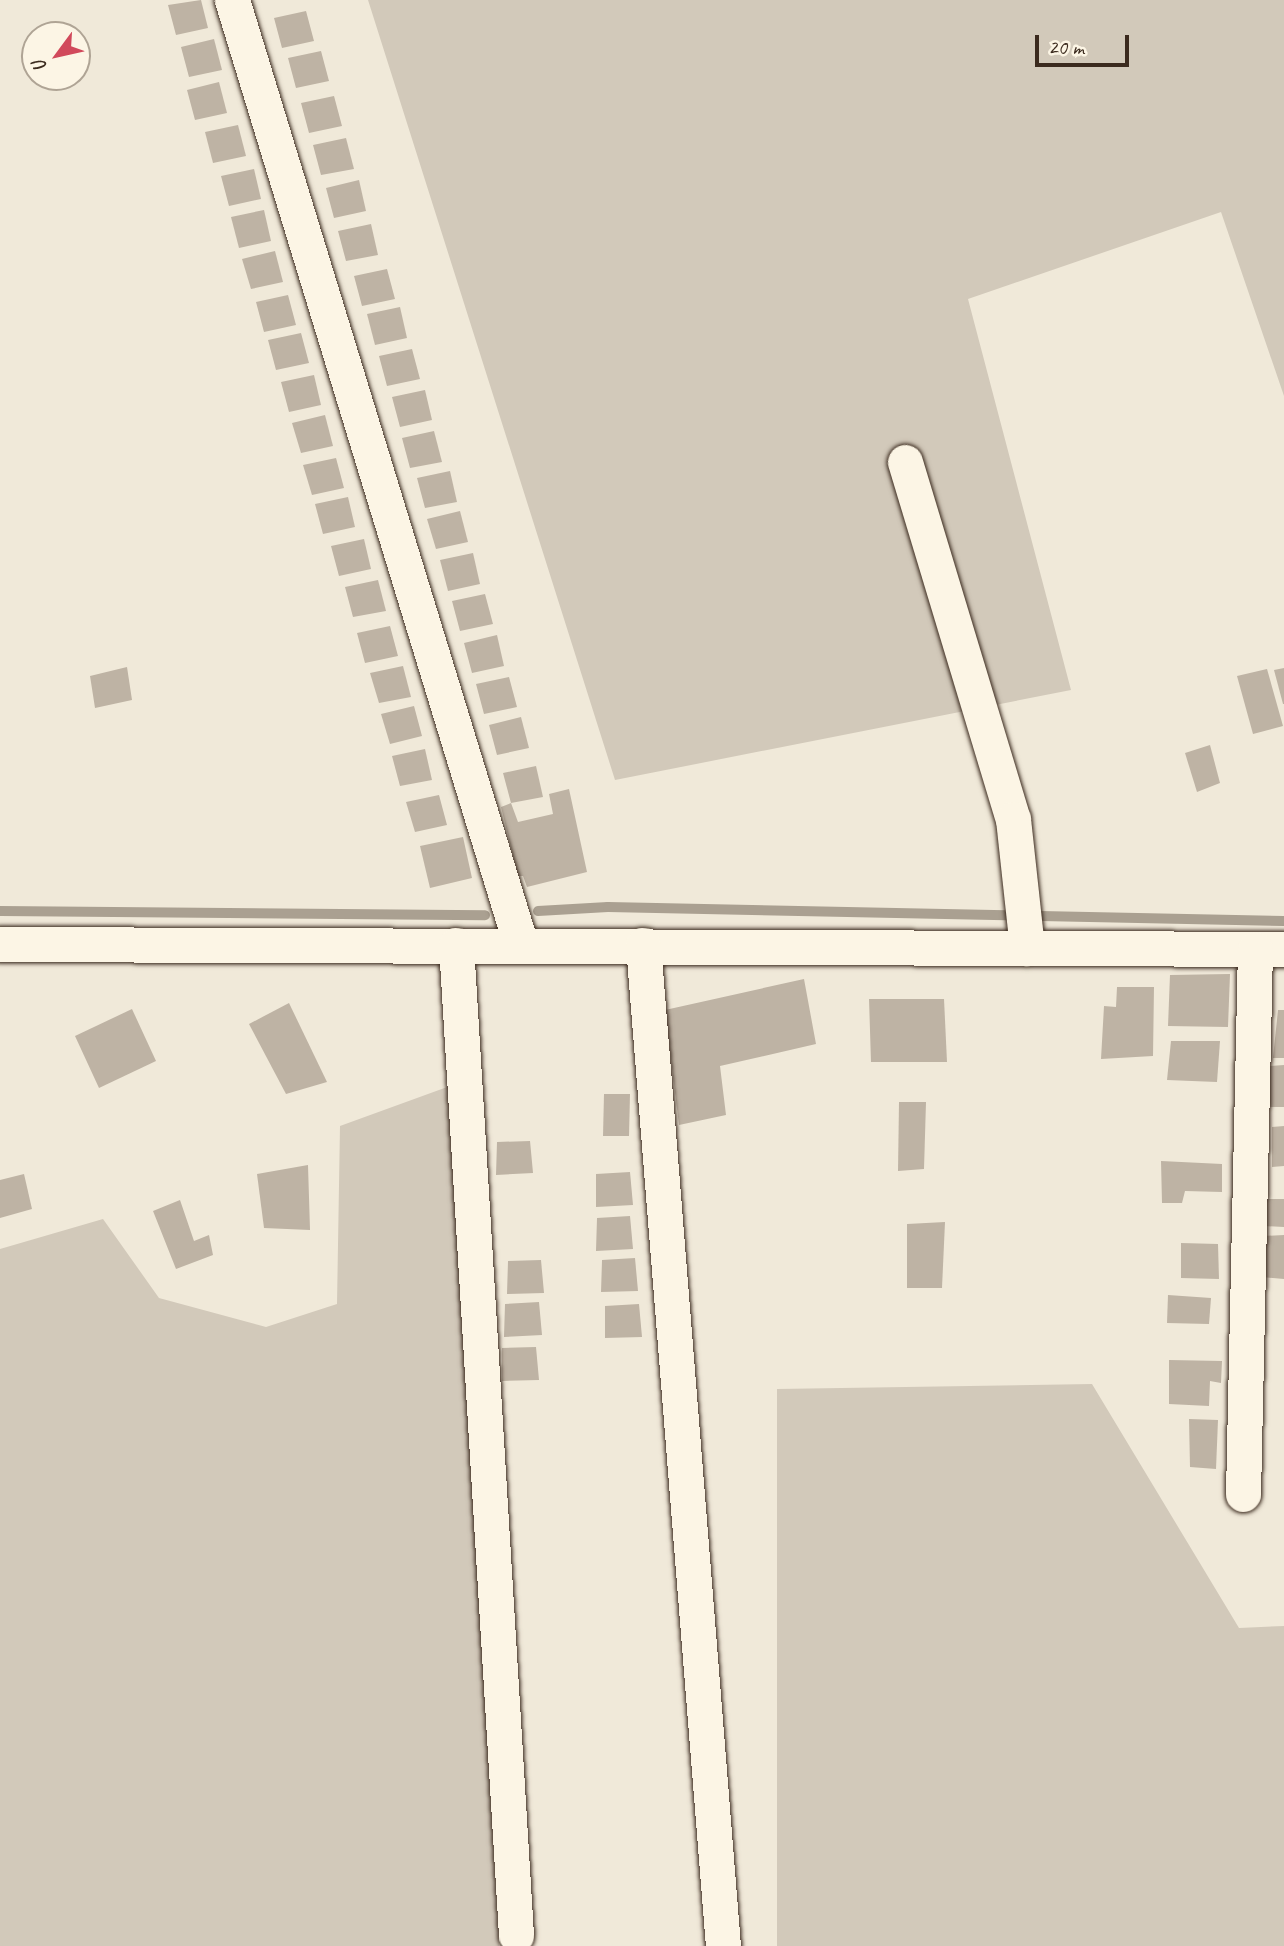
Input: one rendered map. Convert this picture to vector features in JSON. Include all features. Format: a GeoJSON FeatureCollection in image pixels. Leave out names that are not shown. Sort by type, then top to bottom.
{"type":"FeatureCollection","features":[{"type":"Feature","properties":{"kind":"street"},"geometry":{"type":"LineString","coordinates":[[232,0],[521,944]]}},
{"type":"Feature","properties":{"kind":"street"},"geometry":{"type":"LineString","coordinates":[[905,461],[1013,819],[1026,942]]}},
{"type":"Feature","properties":{"kind":"street"},"geometry":{"type":"LineString","coordinates":[[0,944],[643,945],[1026,942],[1270,949],[1243,1494]]}},
{"type":"Feature","properties":{"kind":"street"},"geometry":{"type":"LineString","coordinates":[[456,945],[516,1935]]}},
{"type":"Feature","properties":{"kind":"street"},"geometry":{"type":"LineString","coordinates":[[643,945],[723,1946]]}},
{"type":"Feature","properties":{"kind":"shaded area"},"geometry":{"type":"Polygon","coordinates":[[[368,0],[1284,0],[1284,396],[1221,212],[968,299],[1071,690],[615,780],[368,0]]]}},
{"type":"Feature","properties":{"kind":"shaded area"},"geometry":{"type":"Polygon","coordinates":[[[450,1086],[499,1946],[0,1946],[0,1249],[103,1219],[159,1298],[266,1327],[337,1304],[340,1126],[450,1086]]]}},
{"type":"Feature","properties":{"kind":"shaded area"},"geometry":{"type":"Polygon","coordinates":[[[1092,1384],[1239,1628],[1284,1626],[1284,1946],[777,1946],[777,1389],[1092,1384]]]}},
{"type":"Feature","properties":{"kind":"building"},"geometry":{"type":"Polygon","coordinates":[[[201,0],[208,28],[176,35],[168,5],[201,0]]]}},
{"type":"Feature","properties":{"kind":"building"},"geometry":{"type":"Polygon","coordinates":[[[306,11],[314,41],[282,48],[274,18],[306,11]]]}},
{"type":"Feature","properties":{"kind":"building"},"geometry":{"type":"Polygon","coordinates":[[[214,39],[222,70],[189,77],[181,47],[214,39]]]}},
{"type":"Feature","properties":{"kind":"building"},"geometry":{"type":"Polygon","coordinates":[[[321,51],[329,81],[296,88],[288,58],[321,51]]]}},
{"type":"Feature","properties":{"kind":"building"},"geometry":{"type":"Polygon","coordinates":[[[219,82],[227,113],[195,120],[187,90],[219,82]]]}},
{"type":"Feature","properties":{"kind":"building"},"geometry":{"type":"Polygon","coordinates":[[[334,96],[342,126],[309,133],[301,103],[334,96]]]}},
{"type":"Feature","properties":{"kind":"building"},"geometry":{"type":"Polygon","coordinates":[[[238,125],[246,156],[213,163],[205,132],[238,125]]]}},
{"type":"Feature","properties":{"kind":"building"},"geometry":{"type":"Polygon","coordinates":[[[346,138],[354,169],[321,175],[313,145],[346,138]]]}},
{"type":"Feature","properties":{"kind":"building"},"geometry":{"type":"Polygon","coordinates":[[[254,169],[261,199],[229,206],[221,176],[254,169]]]}},
{"type":"Feature","properties":{"kind":"building"},"geometry":{"type":"Polygon","coordinates":[[[359,180],[366,211],[334,218],[326,188],[359,180]]]}},
{"type":"Feature","properties":{"kind":"building"},"geometry":{"type":"Polygon","coordinates":[[[264,210],[271,241],[239,248],[231,217],[264,210]]]}},
{"type":"Feature","properties":{"kind":"building"},"geometry":{"type":"Polygon","coordinates":[[[371,224],[378,255],[346,261],[338,231],[371,224]]]}},
{"type":"Feature","properties":{"kind":"building"},"geometry":{"type":"Polygon","coordinates":[[[275,251],[283,282],[251,289],[242,259],[275,251]]]}},
{"type":"Feature","properties":{"kind":"building"},"geometry":{"type":"Polygon","coordinates":[[[387,269],[395,299],[362,306],[354,276],[387,269]]]}},
{"type":"Feature","properties":{"kind":"building"},"geometry":{"type":"Polygon","coordinates":[[[288,295],[296,325],[264,332],[256,302],[288,295]]]}},
{"type":"Feature","properties":{"kind":"building"},"geometry":{"type":"Polygon","coordinates":[[[400,307],[407,338],[375,345],[367,314],[400,307]]]}},
{"type":"Feature","properties":{"kind":"building"},"geometry":{"type":"Polygon","coordinates":[[[301,333],[309,363],[276,370],[268,340],[301,333]]]}},
{"type":"Feature","properties":{"kind":"building"},"geometry":{"type":"Polygon","coordinates":[[[412,349],[420,379],[387,386],[379,356],[412,349]]]}},
{"type":"Feature","properties":{"kind":"building"},"geometry":{"type":"Polygon","coordinates":[[[314,375],[321,405],[289,412],[281,382],[314,375]]]}},
{"type":"Feature","properties":{"kind":"building"},"geometry":{"type":"Polygon","coordinates":[[[425,390],[432,420],[400,427],[392,397],[425,390]]]}},
{"type":"Feature","properties":{"kind":"building"},"geometry":{"type":"Polygon","coordinates":[[[325,415],[333,446],[301,453],[292,423],[325,415]]]}},
{"type":"Feature","properties":{"kind":"building"},"geometry":{"type":"Polygon","coordinates":[[[434,431],[442,462],[410,468],[402,438],[434,431]]]}},
{"type":"Feature","properties":{"kind":"building"},"geometry":{"type":"Polygon","coordinates":[[[336,458],[344,488],[312,495],[303,465],[336,458]]]}},
{"type":"Feature","properties":{"kind":"building"},"geometry":{"type":"Polygon","coordinates":[[[450,471],[457,502],[425,508],[417,478],[450,471]]]}},
{"type":"Feature","properties":{"kind":"building"},"geometry":{"type":"Polygon","coordinates":[[[348,497],[355,527],[323,534],[315,504],[348,497]]]}},
{"type":"Feature","properties":{"kind":"building"},"geometry":{"type":"Polygon","coordinates":[[[460,511],[468,542],[436,549],[427,519],[460,511]]]}},
{"type":"Feature","properties":{"kind":"building"},"geometry":{"type":"Polygon","coordinates":[[[364,539],[371,569],[339,576],[331,546],[364,539]]]}},
{"type":"Feature","properties":{"kind":"building"},"geometry":{"type":"Polygon","coordinates":[[[473,553],[480,584],[448,591],[440,560],[473,553]]]}},
{"type":"Feature","properties":{"kind":"building"},"geometry":{"type":"Polygon","coordinates":[[[378,580],[386,611],[353,617],[345,587],[378,580]]]}},
{"type":"Feature","properties":{"kind":"building"},"geometry":{"type":"Polygon","coordinates":[[[485,594],[493,624],[460,631],[452,601],[485,594]]]}},
{"type":"Feature","properties":{"kind":"building"},"geometry":{"type":"Polygon","coordinates":[[[390,626],[398,656],[365,663],[357,633],[390,626]]]}},
{"type":"Feature","properties":{"kind":"building"},"geometry":{"type":"Polygon","coordinates":[[[497,635],[504,666],[472,673],[464,643],[497,635]]]}},
{"type":"Feature","properties":{"kind":"building"},"geometry":{"type":"Polygon","coordinates":[[[403,666],[411,697],[379,703],[370,673],[403,666]]]}},
{"type":"Feature","properties":{"kind":"building"},"geometry":{"type":"Polygon","coordinates":[[[127,667],[132,700],[95,708],[90,676],[127,667]]]}},
{"type":"Feature","properties":{"kind":"building"},"geometry":{"type":"Polygon","coordinates":[[[1284,668],[1284,704],[1283,704],[1274,670],[1284,668]]]}},
{"type":"Feature","properties":{"kind":"building"},"geometry":{"type":"Polygon","coordinates":[[[1267,669],[1283,726],[1253,734],[1237,676],[1267,669]]]}},
{"type":"Feature","properties":{"kind":"building"},"geometry":{"type":"Polygon","coordinates":[[[509,677],[517,707],[484,714],[476,684],[509,677]]]}},
{"type":"Feature","properties":{"kind":"building"},"geometry":{"type":"Polygon","coordinates":[[[414,706],[422,736],[390,744],[381,714],[414,706]]]}},
{"type":"Feature","properties":{"kind":"building"},"geometry":{"type":"Polygon","coordinates":[[[521,717],[529,748],[497,755],[489,725],[521,717]]]}},
{"type":"Feature","properties":{"kind":"building"},"geometry":{"type":"Polygon","coordinates":[[[1210,745],[1220,783],[1197,792],[1185,753],[1210,745]]]}},
{"type":"Feature","properties":{"kind":"building"},"geometry":{"type":"Polygon","coordinates":[[[425,749],[432,780],[400,786],[392,756],[425,749]]]}},
{"type":"Feature","properties":{"kind":"building"},"geometry":{"type":"Polygon","coordinates":[[[536,766],[543,797],[511,803],[503,773],[536,766]]]}},
{"type":"Feature","properties":{"kind":"building"},"geometry":{"type":"Polygon","coordinates":[[[569,789],[587,872],[527,887],[523,876],[518,876],[501,807],[511,803],[518,822],[553,814],[549,794],[569,789]]]}},
{"type":"Feature","properties":{"kind":"building"},"geometry":{"type":"Polygon","coordinates":[[[439,795],[447,825],[415,832],[406,802],[439,795]]]}},
{"type":"Feature","properties":{"kind":"building"},"geometry":{"type":"Polygon","coordinates":[[[463,837],[472,878],[430,888],[420,846],[463,837]]]}},
{"type":"Feature","properties":{"kind":"building"},"geometry":{"type":"Polygon","coordinates":[[[1230,974],[1228,1027],[1168,1026],[1170,975],[1230,974]]]}},
{"type":"Feature","properties":{"kind":"building"},"geometry":{"type":"Polygon","coordinates":[[[804,979],[816,1044],[720,1066],[726,1115],[679,1125],[665,1010],[804,979]]]}},
{"type":"Feature","properties":{"kind":"building"},"geometry":{"type":"Polygon","coordinates":[[[1117,987],[1154,987],[1153,1056],[1101,1059],[1104,1006],[1116,1007],[1117,987]]]}},
{"type":"Feature","properties":{"kind":"building"},"geometry":{"type":"Polygon","coordinates":[[[869,999],[944,999],[947,1062],[871,1062],[869,999]]]}},
{"type":"Feature","properties":{"kind":"building"},"geometry":{"type":"Polygon","coordinates":[[[289,1003],[327,1082],[286,1094],[249,1024],[289,1003]]]}},
{"type":"Feature","properties":{"kind":"building"},"geometry":{"type":"Polygon","coordinates":[[[132,1009],[156,1061],[99,1088],[75,1036],[132,1009]]]}},
{"type":"Feature","properties":{"kind":"building"},"geometry":{"type":"Polygon","coordinates":[[[1278,1010],[1284,1010],[1284,1058],[1273,1058],[1278,1010]]]}},
{"type":"Feature","properties":{"kind":"building"},"geometry":{"type":"Polygon","coordinates":[[[1171,1041],[1220,1041],[1217,1082],[1167,1080],[1171,1041]]]}},
{"type":"Feature","properties":{"kind":"building"},"geometry":{"type":"Polygon","coordinates":[[[1284,1065],[1284,1107],[1268,1107],[1269,1066],[1284,1065]]]}},
{"type":"Feature","properties":{"kind":"building"},"geometry":{"type":"Polygon","coordinates":[[[604,1094],[630,1094],[629,1136],[603,1136],[604,1094]]]}},
{"type":"Feature","properties":{"kind":"building"},"geometry":{"type":"Polygon","coordinates":[[[899,1102],[926,1102],[924,1169],[898,1171],[899,1102]]]}},
{"type":"Feature","properties":{"kind":"building"},"geometry":{"type":"Polygon","coordinates":[[[1284,1126],[1284,1166],[1272,1167],[1272,1127],[1284,1126]]]}},
{"type":"Feature","properties":{"kind":"building"},"geometry":{"type":"Polygon","coordinates":[[[530,1141],[533,1173],[496,1175],[497,1142],[530,1141]]]}},
{"type":"Feature","properties":{"kind":"building"},"geometry":{"type":"Polygon","coordinates":[[[1161,1161],[1222,1164],[1222,1192],[1185,1191],[1182,1203],[1162,1203],[1161,1161]]]}},
{"type":"Feature","properties":{"kind":"building"},"geometry":{"type":"Polygon","coordinates":[[[308,1165],[310,1230],[264,1228],[257,1174],[308,1165]]]}},
{"type":"Feature","properties":{"kind":"building"},"geometry":{"type":"Polygon","coordinates":[[[630,1172],[633,1205],[596,1207],[596,1174],[630,1172]]]}},
{"type":"Feature","properties":{"kind":"building"},"geometry":{"type":"Polygon","coordinates":[[[24,1174],[32,1209],[0,1218],[0,1180],[24,1174]]]}},
{"type":"Feature","properties":{"kind":"building"},"geometry":{"type":"Polygon","coordinates":[[[1265,1199],[1284,1199],[1284,1227],[1264,1226],[1265,1199]]]}},
{"type":"Feature","properties":{"kind":"building"},"geometry":{"type":"Polygon","coordinates":[[[180,1200],[194,1241],[209,1235],[213,1255],[176,1269],[153,1211],[180,1200]]]}},
{"type":"Feature","properties":{"kind":"building"},"geometry":{"type":"Polygon","coordinates":[[[630,1216],[633,1249],[596,1251],[597,1218],[630,1216]]]}},
{"type":"Feature","properties":{"kind":"building"},"geometry":{"type":"Polygon","coordinates":[[[945,1222],[942,1288],[907,1288],[907,1224],[945,1222]]]}},
{"type":"Feature","properties":{"kind":"building"},"geometry":{"type":"Polygon","coordinates":[[[1284,1235],[1284,1279],[1262,1277],[1263,1236],[1284,1235]]]}},
{"type":"Feature","properties":{"kind":"building"},"geometry":{"type":"Polygon","coordinates":[[[1181,1243],[1218,1244],[1219,1279],[1181,1278],[1181,1243]]]}},
{"type":"Feature","properties":{"kind":"building"},"geometry":{"type":"Polygon","coordinates":[[[635,1258],[638,1291],[601,1292],[602,1260],[635,1258]]]}},
{"type":"Feature","properties":{"kind":"building"},"geometry":{"type":"Polygon","coordinates":[[[541,1260],[544,1293],[507,1294],[508,1261],[541,1260]]]}},
{"type":"Feature","properties":{"kind":"building"},"geometry":{"type":"Polygon","coordinates":[[[1168,1295],[1211,1298],[1209,1324],[1167,1323],[1168,1295]]]}},
{"type":"Feature","properties":{"kind":"building"},"geometry":{"type":"Polygon","coordinates":[[[539,1302],[542,1335],[504,1337],[505,1304],[539,1302]]]}},
{"type":"Feature","properties":{"kind":"building"},"geometry":{"type":"Polygon","coordinates":[[[639,1304],[642,1337],[605,1338],[605,1306],[639,1304]]]}},
{"type":"Feature","properties":{"kind":"building"},"geometry":{"type":"Polygon","coordinates":[[[536,1347],[539,1380],[502,1381],[502,1348],[536,1347]]]}},
{"type":"Feature","properties":{"kind":"building"},"geometry":{"type":"Polygon","coordinates":[[[1169,1360],[1222,1361],[1221,1383],[1210,1381],[1209,1406],[1169,1404],[1169,1360]]]}},
{"type":"Feature","properties":{"kind":"building"},"geometry":{"type":"Polygon","coordinates":[[[1189,1419],[1218,1420],[1216,1469],[1190,1467],[1189,1419]]]}},
{"type":"Feature","properties":{"kind":"waterway"},"geometry":{"type":"LineString","coordinates":[[538,911],[608,907],[1284,921]]}},
{"type":"Feature","properties":{"kind":"waterway"},"geometry":{"type":"LineString","coordinates":[[0,911],[485,915]]}}]}
